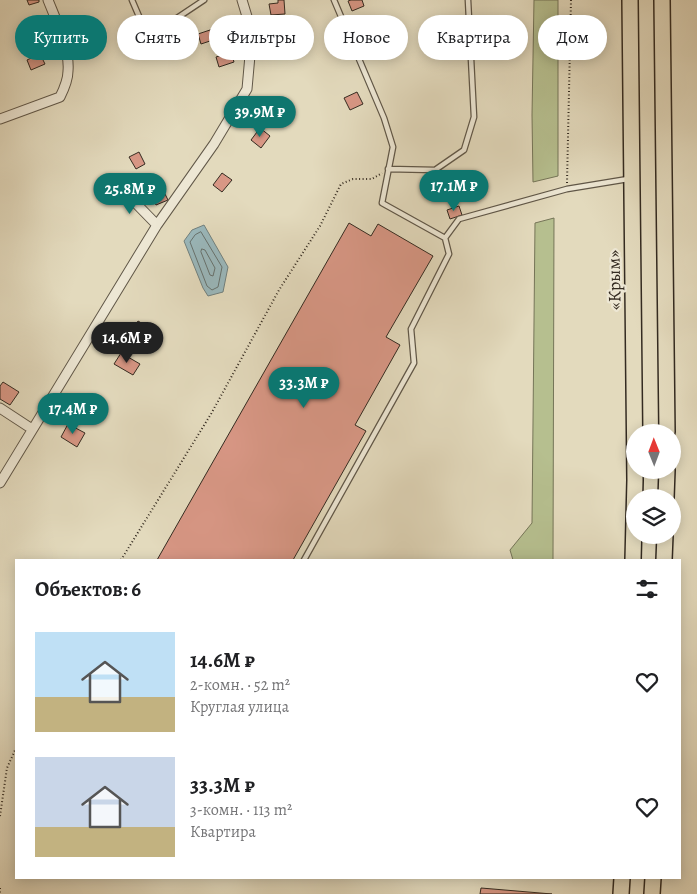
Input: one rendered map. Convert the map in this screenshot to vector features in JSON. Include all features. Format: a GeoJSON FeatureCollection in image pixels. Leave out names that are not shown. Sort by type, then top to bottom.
{"type":"FeatureCollection","features":[{"type":"Feature","properties":{"kind":"highway","name":"«Крым»"},"geometry":{"type":"LineString","coordinates":[[630,0],[635,480],[633,559]]}},
{"type":"Feature","properties":{"kind":"highway"},"geometry":{"type":"LineString","coordinates":[[662,0],[667,424]]}},
{"type":"Feature","properties":{"kind":"highway"},"geometry":{"type":"LineString","coordinates":[[664,559],[665,544]]}},
{"type":"Feature","properties":{"kind":"highway"},"geometry":{"type":"LineString","coordinates":[[621,894],[622,879]]}},
{"type":"Feature","properties":{"kind":"highway"},"geometry":{"type":"LineString","coordinates":[[652,894],[653,879]]}},
{"type":"Feature","properties":{"kind":"street"},"geometry":{"type":"LineString","coordinates":[[0,119],[60,97],[66,83],[68,70],[64,42],[48,0]]}},
{"type":"Feature","properties":{"kind":"street"},"geometry":{"type":"LineString","coordinates":[[0,483],[157,226],[214,144],[247,89],[252,33],[242,0]]}},
{"type":"Feature","properties":{"kind":"street"},"geometry":{"type":"LineString","coordinates":[[120,187],[157,226]]}},
{"type":"Feature","properties":{"kind":"street"},"geometry":{"type":"LineString","coordinates":[[0,408],[32,429]]}},
{"type":"Feature","properties":{"kind":"lane"},"geometry":{"type":"LineString","coordinates":[[132,0],[147,35],[150,36],[204,0]]}},
{"type":"Feature","properties":{"kind":"lane"},"geometry":{"type":"LineString","coordinates":[[305,559],[414,363],[411,329],[449,254],[445,238],[382,203],[394,147],[384,118],[334,0]]}},
{"type":"Feature","properties":{"kind":"lane"},"geometry":{"type":"LineString","coordinates":[[388,169],[435,170],[464,150],[474,117],[468,0]]}},
{"type":"Feature","properties":{"kind":"lane"},"geometry":{"type":"LineString","coordinates":[[445,238],[459,219],[567,190],[632,178]]}},
{"type":"Feature","properties":{"kind":"path"},"geometry":{"type":"LineString","coordinates":[[567,190],[571,0]]}},
{"type":"Feature","properties":{"kind":"path"},"geometry":{"type":"LineString","coordinates":[[122,559],[210,414],[279,290],[320,226],[341,184],[353,179],[372,179],[388,169]]}},
{"type":"Feature","properties":{"kind":"path"},"geometry":{"type":"LineString","coordinates":[[0,816],[8,768],[15,750]]}},
{"type":"Feature","properties":{"kind":"path"},"geometry":{"type":"LineString","coordinates":[[0,888],[0,894]]}},
{"type":"Feature","properties":{"kind":"green space"},"geometry":{"type":"Polygon","coordinates":[[[534,0],[558,0],[558,15],[538,15],[538,60],[558,60],[558,176],[533,182],[534,0]]]}},
{"type":"Feature","properties":{"kind":"green space"},"geometry":{"type":"Polygon","coordinates":[[[554,218],[553,559],[513,559],[510,550],[532,523],[535,223],[554,218]]]}},
{"type":"Feature","properties":{"kind":"water"},"geometry":{"type":"Polygon","coordinates":[[[204,225],[228,267],[223,292],[208,296],[184,241],[192,230],[204,225]]]}},
{"type":"Feature","properties":{"kind":"building"},"geometry":{"type":"Polygon","coordinates":[[[27,0],[39,0],[39,2],[29,5],[27,0]]]}},
{"type":"Feature","properties":{"kind":"building"},"geometry":{"type":"Polygon","coordinates":[[[278,0],[284,0],[285,14],[271,15],[269,4],[278,3],[278,0]]]}},
{"type":"Feature","properties":{"kind":"building"},"geometry":{"type":"Polygon","coordinates":[[[362,0],[364,6],[352,11],[348,1],[362,0]]]}},
{"type":"Feature","properties":{"kind":"building"},"geometry":{"type":"Polygon","coordinates":[[[209,30],[209,41],[201,44],[199,34],[209,30]]]}},
{"type":"Feature","properties":{"kind":"building"},"geometry":{"type":"Polygon","coordinates":[[[27,60],[43,60],[45,64],[31,70],[27,60]]]}},
{"type":"Feature","properties":{"kind":"building"},"geometry":{"type":"Polygon","coordinates":[[[217,60],[233,60],[234,62],[219,67],[217,60]]]}},
{"type":"Feature","properties":{"kind":"building"},"geometry":{"type":"Polygon","coordinates":[[[357,92],[363,104],[350,110],[344,98],[357,92]]]}},
{"type":"Feature","properties":{"kind":"building"},"geometry":{"type":"Polygon","coordinates":[[[260,128],[270,136],[261,148],[251,140],[260,128]]]}},
{"type":"Feature","properties":{"kind":"building"},"geometry":{"type":"Polygon","coordinates":[[[139,152],[145,164],[136,169],[129,157],[139,152]]]}},
{"type":"Feature","properties":{"kind":"building"},"geometry":{"type":"Polygon","coordinates":[[[222,173],[232,180],[222,192],[213,185],[222,173]]]}},
{"type":"Feature","properties":{"kind":"building"},"geometry":{"type":"Polygon","coordinates":[[[158,180],[168,200],[156,205],[146,186],[158,180]]]}},
{"type":"Feature","properties":{"kind":"building"},"geometry":{"type":"Polygon","coordinates":[[[459,206],[462,215],[450,219],[447,210],[459,206]]]}},
{"type":"Feature","properties":{"kind":"building"},"geometry":{"type":"Polygon","coordinates":[[[349,223],[371,236],[378,224],[433,256],[386,337],[400,345],[355,425],[366,431],[294,559],[158,559],[349,223]]]}},
{"type":"Feature","properties":{"kind":"building"},"geometry":{"type":"Polygon","coordinates":[[[138,321],[155,331],[152,335],[155,337],[151,344],[131,332],[138,321]]]}},
{"type":"Feature","properties":{"kind":"building"},"geometry":{"type":"Polygon","coordinates":[[[121,353],[140,364],[133,375],[114,364],[121,353]]]}},
{"type":"Feature","properties":{"kind":"building"},"geometry":{"type":"Polygon","coordinates":[[[3,382],[19,392],[10,405],[0,399],[0,386],[3,382]]]}},
{"type":"Feature","properties":{"kind":"building"},"geometry":{"type":"Polygon","coordinates":[[[68,424],[85,433],[77,447],[61,437],[68,424]]]}},
{"type":"Feature","properties":{"kind":"building"},"geometry":{"type":"Polygon","coordinates":[[[481,888],[552,894],[480,894],[481,888]]]}}]}
